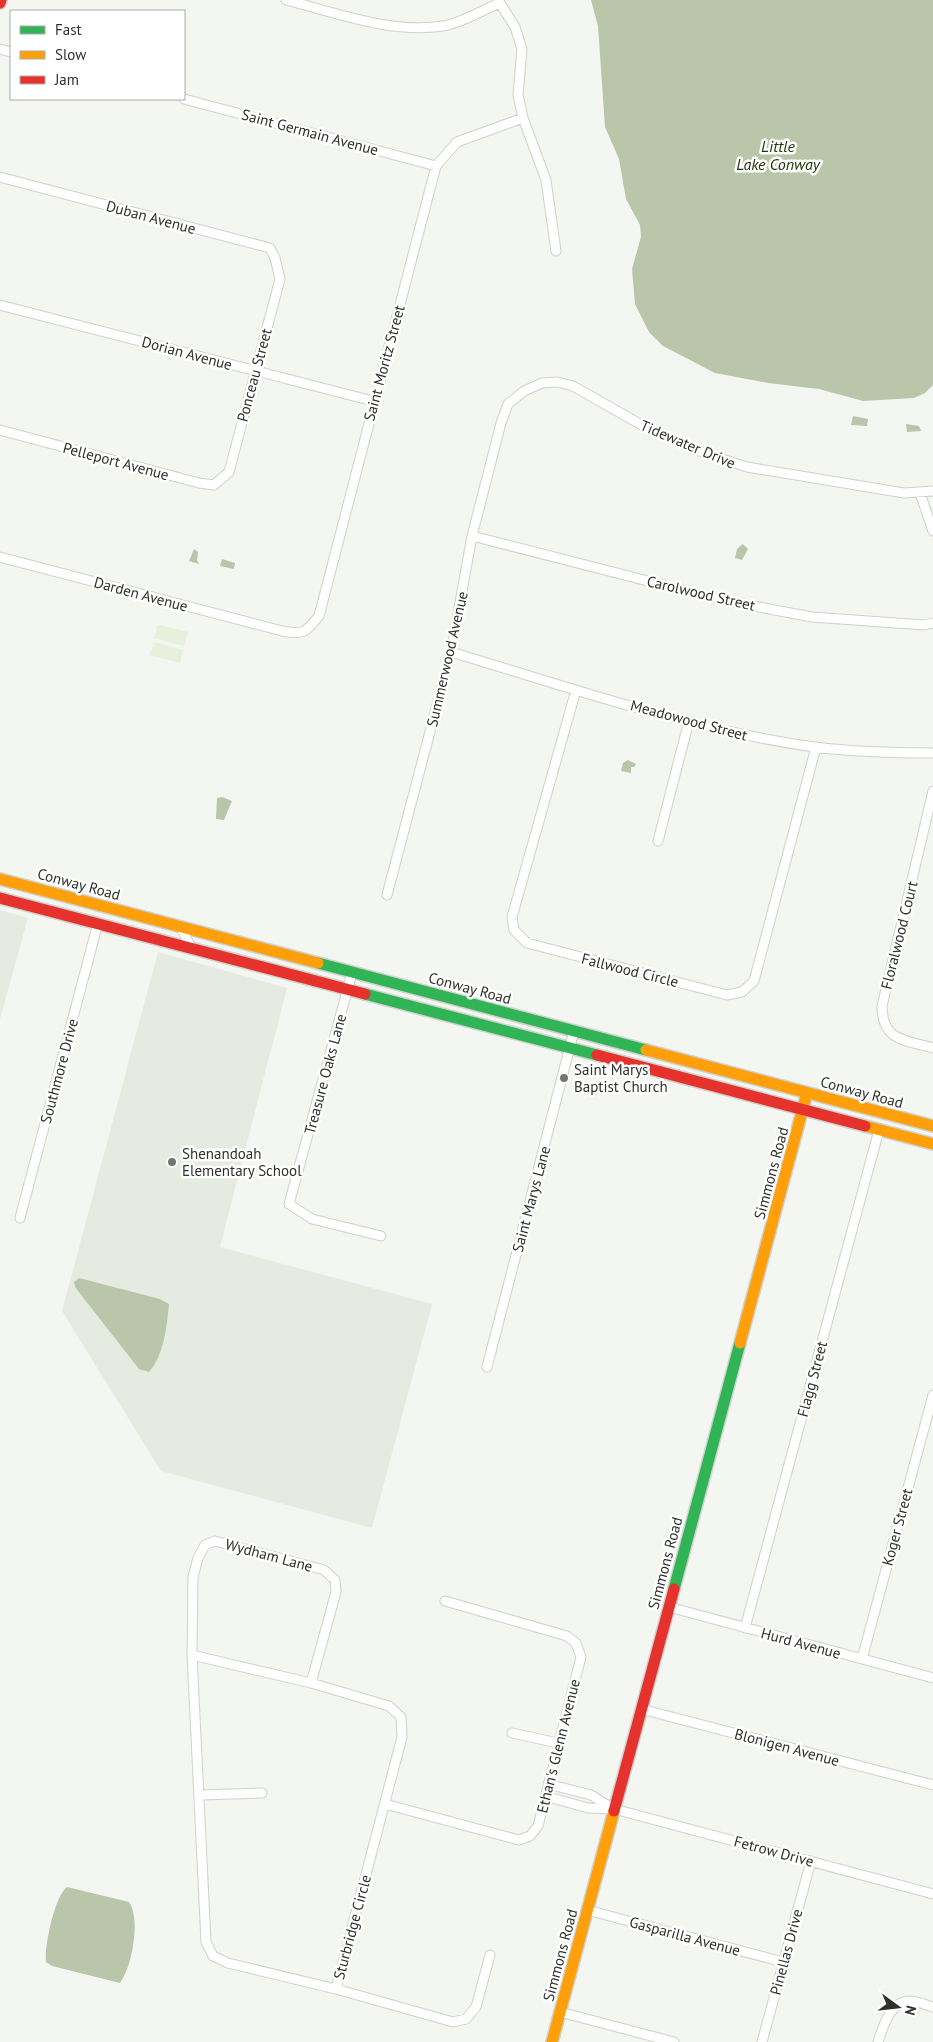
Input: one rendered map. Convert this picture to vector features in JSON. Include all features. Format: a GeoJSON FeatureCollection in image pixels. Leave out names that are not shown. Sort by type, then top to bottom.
{"type":"FeatureCollection","features":[{"type":"Feature","properties":{"kind":"main road","name":"Conway Road"},"geometry":{"type":"LineString","coordinates":[[0,879],[933,1126]]}},
{"type":"Feature","properties":{"kind":"main road"},"geometry":{"type":"LineString","coordinates":[[0,890],[6,891],[25,886]]}},
{"type":"Feature","properties":{"kind":"main road"},"geometry":{"type":"LineString","coordinates":[[18,902],[33,895],[79,908],[106,907]]}},
{"type":"Feature","properties":{"kind":"main road"},"geometry":{"type":"LineString","coordinates":[[0,898],[933,1144]]}},
{"type":"Feature","properties":{"kind":"main road","name":"Simmons Road"},"geometry":{"type":"LineString","coordinates":[[552,2042],[807,1093]]}},
{"type":"Feature","properties":{"kind":"street"},"geometry":{"type":"LineString","coordinates":[[286,0],[372,23],[412,28],[445,26],[499,1],[515,27],[522,49],[518,95],[546,180],[556,251]]}},
{"type":"Feature","properties":{"kind":"street","name":"Saint Germain Avenue"},"geometry":{"type":"LineString","coordinates":[[185,98],[436,166]]}},
{"type":"Feature","properties":{"kind":"street","name":"Saint Moritz Street"},"geometry":{"type":"LineString","coordinates":[[282,631],[300,634],[308,630],[319,616],[373,401],[436,166],[457,142],[524,118]]}},
{"type":"Feature","properties":{"kind":"street","name":"Duban Avenue"},"geometry":{"type":"LineString","coordinates":[[0,178],[270,248],[275,258],[280,279]]}},
{"type":"Feature","properties":{"kind":"street","name":"Ponceau Street"},"geometry":{"type":"LineString","coordinates":[[229,472],[280,279]]}},
{"type":"Feature","properties":{"kind":"street","name":"Dorian Avenue"},"geometry":{"type":"LineString","coordinates":[[0,305],[373,401]]}},
{"type":"Feature","properties":{"kind":"street","name":"Tidewater Drive"},"geometry":{"type":"LineString","coordinates":[[501,423],[508,404],[524,391],[542,383],[557,382],[573,386],[647,428],[706,454],[747,468],[920,493],[933,491]]}},
{"type":"Feature","properties":{"kind":"street","name":"Summerwood Avenue"},"geometry":{"type":"LineString","coordinates":[[387,895],[451,652],[472,536],[501,423]]}},
{"type":"Feature","properties":{"kind":"street","name":"Pelleport Avenue"},"geometry":{"type":"LineString","coordinates":[[0,430],[199,483],[214,485],[229,472]]}},
{"type":"Feature","properties":{"kind":"street"},"geometry":{"type":"LineString","coordinates":[[920,493],[933,531]]}},
{"type":"Feature","properties":{"kind":"street","name":"Carolwood Street"},"geometry":{"type":"LineString","coordinates":[[472,536],[739,604],[812,617],[924,625],[933,623]]}},
{"type":"Feature","properties":{"kind":"street","name":"Darden Avenue"},"geometry":{"type":"LineString","coordinates":[[0,557],[282,631]]}},
{"type":"Feature","properties":{"kind":"street","name":"Meadowood Street"},"geometry":{"type":"LineString","coordinates":[[451,652],[576,690],[750,736],[816,747],[879,753],[933,753]]}},
{"type":"Feature","properties":{"kind":"street","name":"Fallwood Circle"},"geometry":{"type":"LineString","coordinates":[[576,690],[512,917],[514,930],[527,943],[727,995],[742,992],[754,981],[816,747]]}},
{"type":"Feature","properties":{"kind":"street"},"geometry":{"type":"LineString","coordinates":[[658,841],[689,721]]}},
{"type":"Feature","properties":{"kind":"street","name":"Floralwood Court"},"geometry":{"type":"LineString","coordinates":[[933,790],[882,1006],[882,1018],[888,1031],[896,1038],[933,1048]]}},
{"type":"Feature","properties":{"kind":"street","name":"Southmore Drive"},"geometry":{"type":"LineString","coordinates":[[20,1218],[98,923]]}},
{"type":"Feature","properties":{"kind":"street"},"geometry":{"type":"LineString","coordinates":[[181,927],[191,948]]}},
{"type":"Feature","properties":{"kind":"street"},"geometry":{"type":"LineString","coordinates":[[191,948],[200,932]]}},
{"type":"Feature","properties":{"kind":"street","name":"Treasure Oaks Lane"},"geometry":{"type":"LineString","coordinates":[[352,972],[289,1204],[312,1219],[381,1236]]}},
{"type":"Feature","properties":{"kind":"street","name":"Saint Marys Lane"},"geometry":{"type":"LineString","coordinates":[[487,1367],[574,1032]]}},
{"type":"Feature","properties":{"kind":"street","name":"Flagg Street"},"geometry":{"type":"LineString","coordinates":[[745,1628],[879,1130]]}},
{"type":"Feature","properties":{"kind":"street","name":"Koger Street"},"geometry":{"type":"LineString","coordinates":[[862,1659],[933,1395]]}},
{"type":"Feature","properties":{"kind":"street","name":"Wydham Lane"},"geometry":{"type":"LineString","coordinates":[[192,1655],[193,1577],[198,1558],[205,1546],[214,1541],[324,1570],[335,1580],[336,1592],[311,1683]]}},
{"type":"Feature","properties":{"kind":"street","name":"Ethan's Glenn Avenue"},"geometry":{"type":"LineString","coordinates":[[385,1804],[520,1840],[530,1836],[538,1826],[581,1657],[576,1644],[567,1636],[445,1602]]}},
{"type":"Feature","properties":{"kind":"street","name":"Hurd Avenue"},"geometry":{"type":"LineString","coordinates":[[668,1607],[933,1678]]}},
{"type":"Feature","properties":{"kind":"street","name":"Sturbridge Circle"},"geometry":{"type":"LineString","coordinates":[[192,1655],[311,1683],[389,1706],[401,1717],[402,1737],[336,1989],[228,1963],[213,1956],[206,1942],[201,1795],[192,1655]]}},
{"type":"Feature","properties":{"kind":"street","name":"Blonigen Avenue"},"geometry":{"type":"LineString","coordinates":[[641,1709],[933,1785]]}},
{"type":"Feature","properties":{"kind":"street"},"geometry":{"type":"LineString","coordinates":[[512,1732],[558,1743]]}},
{"type":"Feature","properties":{"kind":"street"},"geometry":{"type":"LineString","coordinates":[[548,1784],[591,1795],[614,1809]]}},
{"type":"Feature","properties":{"kind":"street"},"geometry":{"type":"LineString","coordinates":[[201,1795],[262,1793]]}},
{"type":"Feature","properties":{"kind":"street"},"geometry":{"type":"LineString","coordinates":[[546,1796],[588,1808],[614,1809]]}},
{"type":"Feature","properties":{"kind":"street","name":"Fetrow Drive"},"geometry":{"type":"LineString","coordinates":[[614,1809],[933,1894]]}},
{"type":"Feature","properties":{"kind":"street","name":"Pinellas Drive"},"geometry":{"type":"LineString","coordinates":[[762,2042],[810,1861]]}},
{"type":"Feature","properties":{"kind":"street","name":"Gasparilla Avenue"},"geometry":{"type":"LineString","coordinates":[[587,1910],[783,1962]]}},
{"type":"Feature","properties":{"kind":"street"},"geometry":{"type":"LineString","coordinates":[[336,1989],[454,2022],[466,2019],[476,2007],[490,1955]]}},
{"type":"Feature","properties":{"kind":"street"},"geometry":{"type":"LineString","coordinates":[[878,2042],[886,2017],[896,2006],[909,2001],[933,2007]]}},
{"type":"Feature","properties":{"kind":"street"},"geometry":{"type":"LineString","coordinates":[[560,2012],[674,2042]]}},
{"type":"Feature","properties":{"kind":"shaded area"},"geometry":{"type":"Polygon","coordinates":[[[158,625],[188,632],[184,646],[154,638],[158,625]]]}},
{"type":"Feature","properties":{"kind":"shaded area"},"geometry":{"type":"Polygon","coordinates":[[[154,642],[183,650],[180,663],[150,655],[154,642]]]}},
{"type":"Feature","properties":{"kind":"shaded area"},"geometry":{"type":"Polygon","coordinates":[[[0,910],[28,918],[0,1019],[0,910]]]}},
{"type":"Feature","properties":{"kind":"shaded area","name":"Shenandoah Elementary School"},"geometry":{"type":"Polygon","coordinates":[[[158,952],[287,988],[220,1247],[432,1304],[372,1528],[161,1471],[62,1311],[158,952]]]}},
{"type":"Feature","properties":{"kind":"water","name":"Little Lake Conway"},"geometry":{"type":"Polygon","coordinates":[[[591,0],[933,0],[933,385],[925,393],[914,398],[863,401],[819,389],[768,383],[715,373],[663,346],[649,332],[635,304],[632,269],[641,237],[640,225],[626,199],[619,159],[605,127],[598,26],[591,0]]]}},
{"type":"Feature","properties":{"kind":"water"},"geometry":{"type":"Polygon","coordinates":[[[853,416],[868,419],[867,426],[851,425],[853,416]]]}},
{"type":"Feature","properties":{"kind":"water"},"geometry":{"type":"Polygon","coordinates":[[[906,424],[919,426],[921,431],[907,432],[906,424]]]}},
{"type":"Feature","properties":{"kind":"water"},"geometry":{"type":"Polygon","coordinates":[[[743,544],[748,549],[742,560],[735,558],[737,549],[743,544]]]}},
{"type":"Feature","properties":{"kind":"water"},"geometry":{"type":"Polygon","coordinates":[[[194,549],[198,552],[197,560],[199,564],[189,561],[194,549]]]}},
{"type":"Feature","properties":{"kind":"water"},"geometry":{"type":"Polygon","coordinates":[[[222,559],[235,563],[234,569],[220,566],[222,559]]]}},
{"type":"Feature","properties":{"kind":"water"},"geometry":{"type":"Polygon","coordinates":[[[628,760],[636,764],[634,767],[631,767],[631,773],[621,771],[623,763],[628,760]]]}},
{"type":"Feature","properties":{"kind":"water"},"geometry":{"type":"Polygon","coordinates":[[[222,797],[232,801],[224,820],[216,819],[217,798],[222,797]]]}},
{"type":"Feature","properties":{"kind":"water"},"geometry":{"type":"Polygon","coordinates":[[[79,1278],[160,1299],[169,1304],[166,1331],[161,1349],[158,1358],[149,1372],[139,1369],[75,1287],[74,1282],[79,1278]]]}},
{"type":"Feature","properties":{"kind":"water"},"geometry":{"type":"Polygon","coordinates":[[[67,1887],[129,1902],[133,1910],[135,1931],[128,1966],[120,1983],[52,1966],[46,1962],[51,1922],[58,1900],[67,1887]]]}},
{"type":"Feature","properties":{"kind":"traffic: fast"},"geometry":{"type":"LineString","coordinates":[[318,963],[646,1050]]}},
{"type":"Feature","properties":{"kind":"traffic: fast"},"geometry":{"type":"LineString","coordinates":[[365,994],[597,1055]]}},
{"type":"Feature","properties":{"kind":"traffic: fast"},"geometry":{"type":"LineString","coordinates":[[674,1589],[740,1343]]}},
{"type":"Feature","properties":{"kind":"traffic: slow"},"geometry":{"type":"LineString","coordinates":[[0,879],[318,963]]}},
{"type":"Feature","properties":{"kind":"traffic: slow"},"geometry":{"type":"LineString","coordinates":[[646,1050],[933,1126]]}},
{"type":"Feature","properties":{"kind":"traffic: slow"},"geometry":{"type":"LineString","coordinates":[[740,1343],[807,1093]]}},
{"type":"Feature","properties":{"kind":"traffic: slow"},"geometry":{"type":"LineString","coordinates":[[865,1126],[933,1144]]}},
{"type":"Feature","properties":{"kind":"traffic: slow"},"geometry":{"type":"LineString","coordinates":[[552,2042],[614,1811]]}},
{"type":"Feature","properties":{"kind":"traffic: jam"},"geometry":{"type":"LineString","coordinates":[[0,898],[365,994]]}},
{"type":"Feature","properties":{"kind":"traffic: jam"},"geometry":{"type":"LineString","coordinates":[[597,1055],[865,1126]]}},
{"type":"Feature","properties":{"kind":"traffic: jam"},"geometry":{"type":"LineString","coordinates":[[614,1811],[674,1589]]}},
{"type":"Feature","properties":{"kind":"place","name":"Saint Marys Baptist Church"},"geometry":{"type":"Point","coordinates":[564,1078]}},
{"type":"Feature","properties":{"kind":"place","name":"Shenandoah Elementary School"},"geometry":{"type":"Point","coordinates":[172,1162]}}]}
